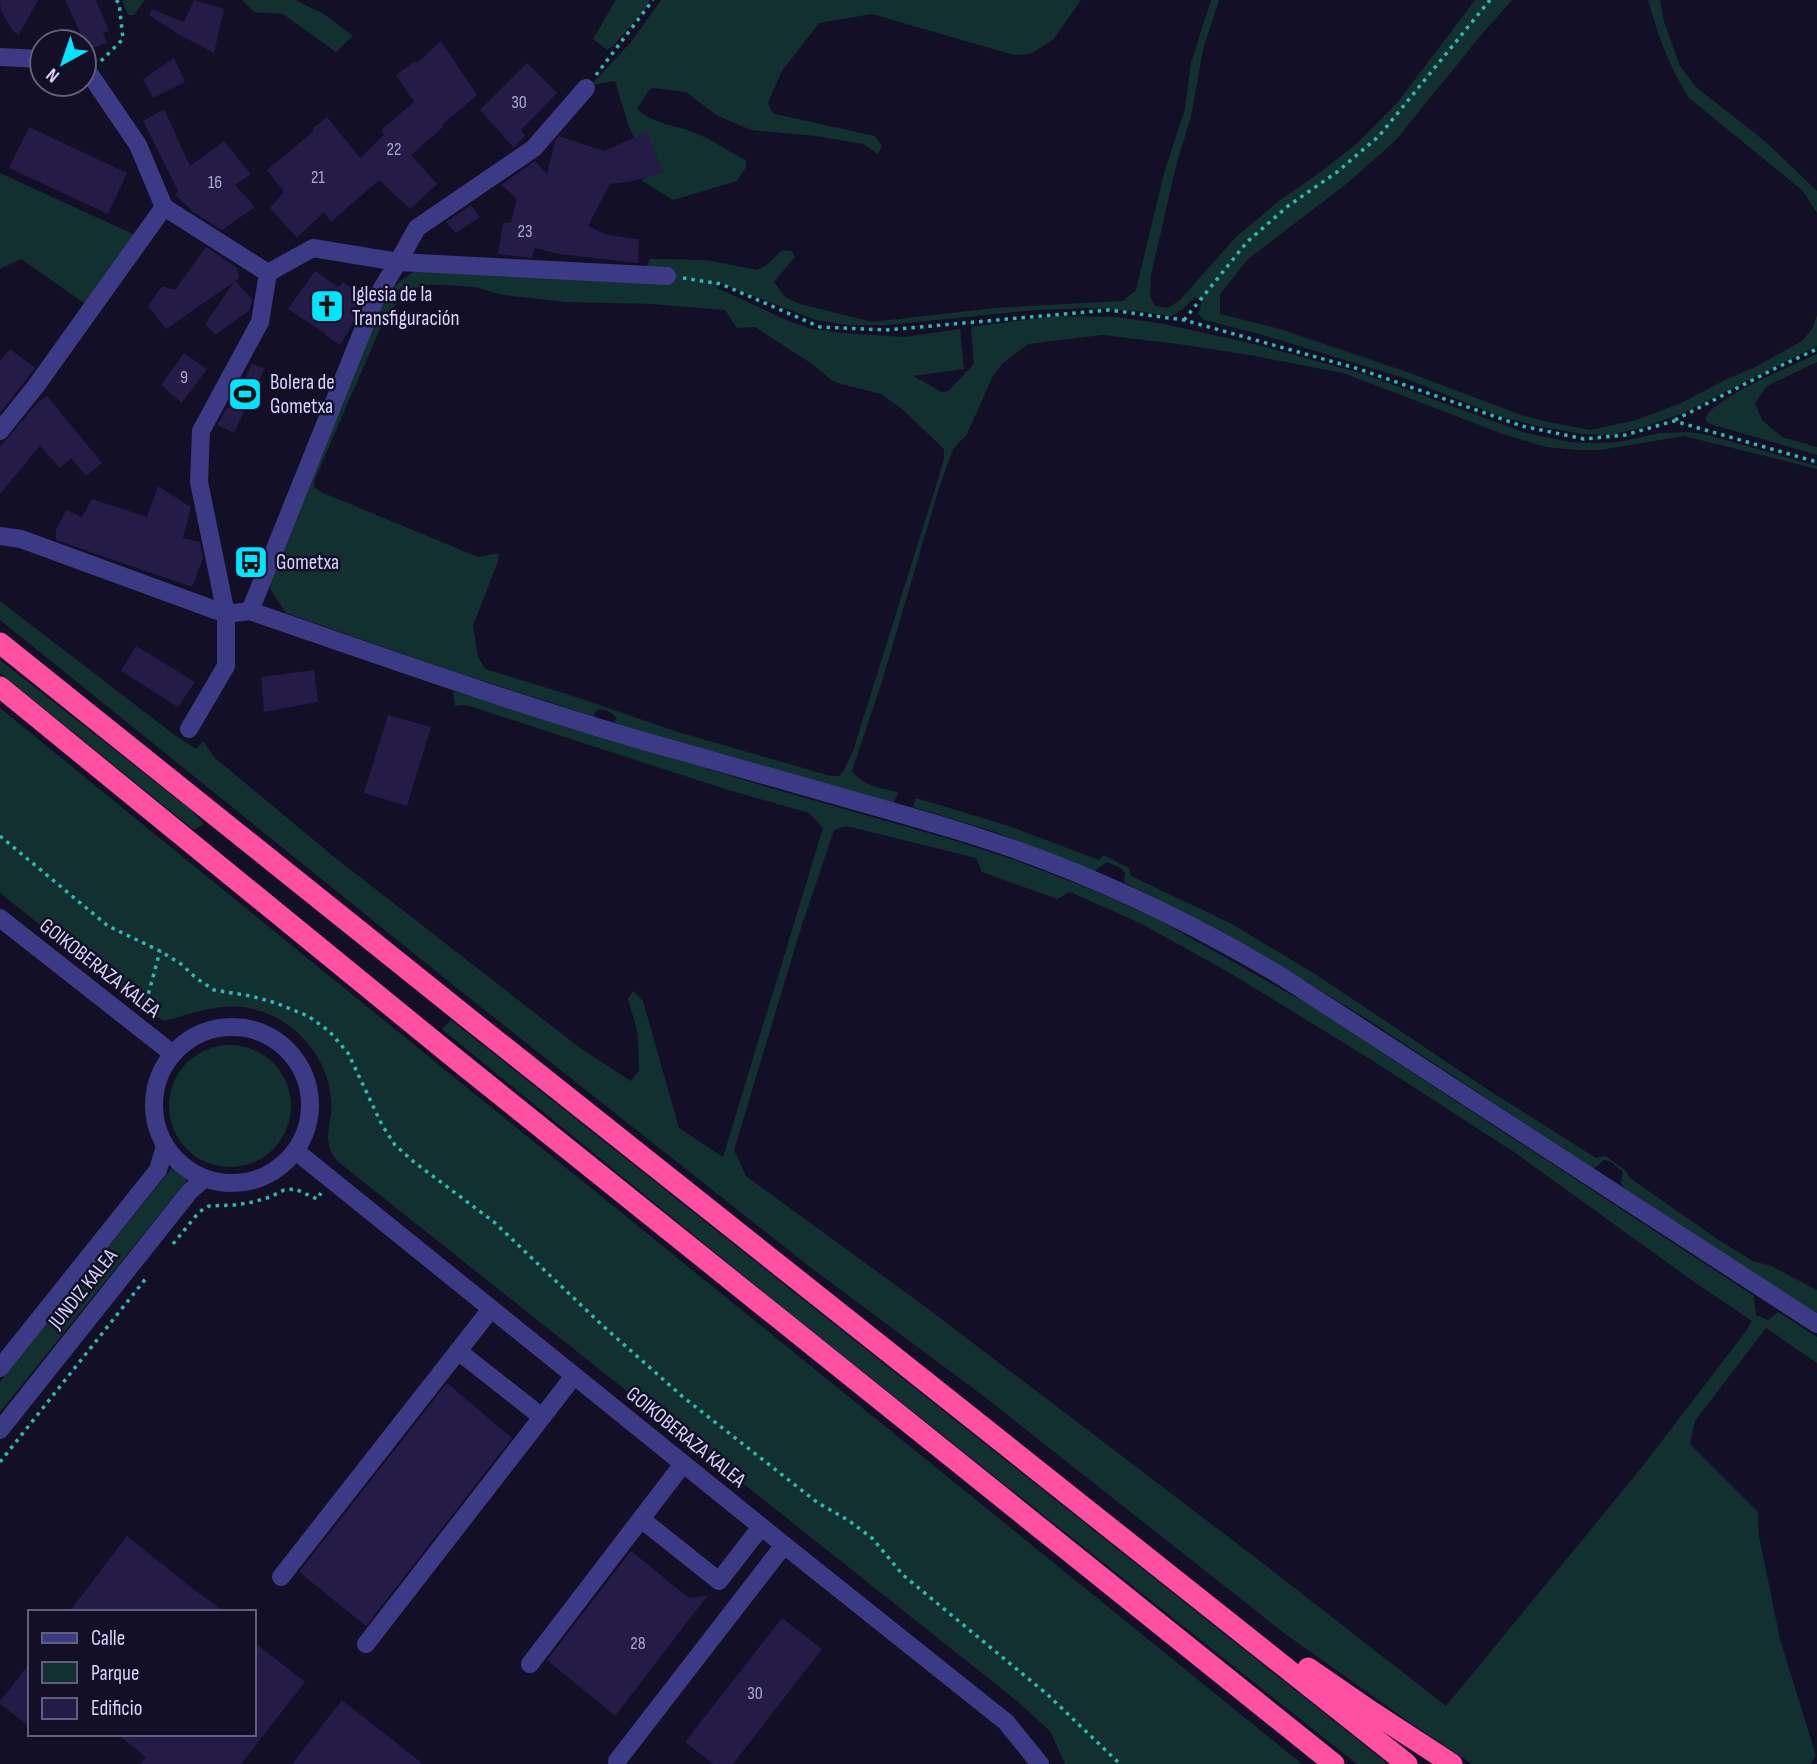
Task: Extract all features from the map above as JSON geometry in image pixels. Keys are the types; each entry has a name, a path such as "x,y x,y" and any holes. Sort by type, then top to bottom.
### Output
{"highway":[{"path":"0,643 1407,1764"},
{"path":"0,687 457,1060 1334,1764"},
{"path":"1129,1544 1366,1709 1452,1764"}],"street":[{"path":"0,57 28,58"},
{"path":"98,88 138,145 164,208 268,274"},
{"path":"250,611 375,300 416,228 534,148 586,88"},
{"path":"0,431 36,386 164,208"},
{"path":"268,274 313,248 398,262 667,276"},
{"path":"189,729 226,666 226,614 199,482 201,431 260,322 268,274"},
{"path":"0,536 21,539 226,614 250,611 453,681 632,738 986,840 1116,889 1209,935 1281,976 1817,1324"},
{"name":"GOIKOBERAZA KALEA","path":"0,918 173,1054"},
{"path":"245,1027 270,1036 291,1053 305,1075 311,1101 308,1128 297,1152 278,1170 255,1181 229,1184 204,1179 182,1166 165,1146 156,1124 154,1099 160,1075 173,1054 193,1037 218,1028 245,1027"},
{"name":"JUNDIZ KALEA","path":"0,1368 158,1170 165,1146"},
{"name":"GOIKOBERAZA KALEA","path":"297,1152 1006,1722 1040,1764"},
{"name":"JUNDIZ KALEA","path":"0,1430 190,1191 204,1179"},
{"path":"281,1577 491,1309"},
{"path":"458,1351 542,1417"},
{"path":"366,1644 574,1376"},
{"path":"530,1664 683,1464"},
{"path":"640,1519 719,1581 761,1527"},
{"path":"617,1761 784,1545"}],"path":[{"path":"98,62 123,39 119,3 116,0"},
{"path":"586,88 653,0"},
{"path":"1184,320 1247,242 1288,206 1337,172 1379,136 1490,0"},
{"path":"667,276 721,284 820,327 886,330 1109,310 1184,320 1359,369 1522,426 1584,439 1625,435 1674,421 1817,349"},
{"path":"1674,421 1817,462"},
{"path":"0,836 108,926 160,951 214,990 276,1003 308,1017 329,1031 348,1053 382,1125 395,1145 494,1222 603,1326 683,1397 818,1503 872,1538 903,1575 1048,1695 1120,1764"},
{"path":"139,1028 160,951"},
{"path":"172,1245 199,1212 209,1206 253,1202 284,1190 295,1189 317,1199 321,1193"},
{"path":"0,1462 146,1278"}],"green space":[{"path":"122,0 145,0 134,15 128,15"},
{"path":"242,0 295,0 324,14 353,36 336,52 283,14 254,12"},
{"path":"616,0 650,0 646,8 607,50 593,39"},
{"path":"661,0 1081,0 1053,40 1030,54 1014,55 872,14 819,23 782,71 768,102 771,111 875,136 882,146 878,154 863,144 816,136 751,130 716,115 686,92 653,88 637,109 644,115 694,132 746,160 746,167 737,181 673,200 641,180 652,175 629,127 615,81 591,85 631,42"},
{"path":"1211,0 1219,0 1203,50 1191,117 1177,162 1151,275 1150,296 1155,306 1168,308 1180,300 1236,237 1280,200 1356,144 1398,102 1475,0 1512,0 1395,141 1345,185 1248,259 1220,294 1220,314 1280,329 1410,373 1521,415 1590,430 1636,420 1679,404 1755,367 1802,341 1812,329 1817,315 1817,346 1681,414 1610,435 1582,434 1499,416 1404,378 1204,320 1198,314 1202,302 1195,297 1171,316 1086,308 1036,310 887,325 847,325 816,320 720,283 717,288 812,329 904,337 960,329 964,369 913,376 942,392 948,391 974,364 971,327 1055,316 1118,317 1164,324 1258,345 1364,374 1526,433 1570,442 1596,443 1619,442 1659,433 1689,432 1817,466 1817,469 1684,436 1600,450 1546,447 1503,434 1343,373 1186,345 1102,335 1028,344 1002,364 993,376 967,434 953,449 852,771 867,783 899,793 893,803 615,723 616,717 605,710 597,710 593,716 455,672 286,613 270,589 273,564 387,295 413,272 418,270 640,281 650,259 707,260 757,270 767,265 782,250 792,251 795,257 774,282 785,297 800,304 872,322 995,308 1123,301 1136,290 1164,173 1185,109 1191,63","holes":["422,286 475,287 503,295 566,302 652,304 725,310 737,328 755,327 812,364 834,382 881,394 902,409 944,449 944,459 935,489 853,751 839,776 831,776 678,732 485,669 478,657 473,626 499,553 478,557 314,487 315,479 380,329 396,304 406,294"]},
{"path":"1648,0 1660,0 1664,22 1680,66 1697,88 1766,142 1817,191 1817,213 1803,191 1689,98 1665,50"},
{"path":"0,173 135,235 87,305 21,259 0,269"},
{"path":"1817,354 1817,362 1767,386 1755,403 1762,420 1782,437 1817,447 1817,455 1717,426 1705,419 1711,411 1737,392"},
{"path":"0,601 172,733 196,749 203,741 214,757 333,856 580,1048 631,1081 639,1071 638,1034 628,999 633,991 643,1001 679,1128 723,1157 823,828 809,813 725,789 466,705 455,706 453,691 1015,860 1157,919 1306,1003 1754,1296 1756,1315 1768,1320 1778,1312 1817,1337 1817,1363 1766,1328 1695,1421 1690,1444 1758,1512 1759,1536 1780,1639 1816,1756 1810,1764 1472,1764 1284,1633 986,1398 810,1267 458,989 0,620","holes":["846,826 976,858 982,872 1057,899 1070,892 1142,924 1230,973 1514,1152 1752,1321 1642,1467 1446,1706 927,1308 746,1176 734,1150 801,928 834,830"]},
{"path":"0,660 191,810 204,824 194,830 0,673"},
{"path":"0,708 1302,1764 1065,1764 1050,1731 1017,1701 337,1161 328,1137 331,1099 327,1080 320,1061 295,1031 262,1011 243,1007 216,1008 164,1021 0,893"},
{"path":"916,798 1006,825 1099,860 1104,855 1129,868 1131,876 1230,923 1315,974 1596,1158 1606,1156 1626,1171 1630,1178 1720,1241 1753,1261 1771,1266 1817,1290 1817,1314 1627,1190 1621,1184 1623,1172 1611,1162 1604,1160 1595,1168 1591,1167 1370,1021 1273,961 1125,883 1125,873 1121,868 1107,862 1095,871 992,831 913,807"},
{"path":"451,1020 1388,1764 1357,1764 1290,1711 789,1313 442,1029"},
{"path":"230,1045 253,1049 273,1063 287,1083 291,1106 287,1129 273,1149 253,1163 230,1167 207,1163 187,1149 173,1129 169,1106 173,1083 187,1063 207,1049"},
{"path":"172,1168 187,1180 0,1412 0,1382"}],"building":[{"path":"0,0 38,0 18,36 1,11"},
{"path":"65,0 96,0 109,31 103,33 107,43 98,46 98,28 78,28"},
{"path":"194,0 224,9 214,53 149,15 152,9 184,22"},
{"path":"441,41 477,95 411,155 437,184 410,209 379,180 331,222 324,212 297,238 270,208 284,192 267,170 327,117 360,158 384,135 381,130 414,102 396,75 415,61 417,63"},
{"path":"174,58 185,82 153,98 143,79"},
{"path":"527,63 557,93 521,130 525,136 514,148 480,110"},
{"path":"164,109 190,166 224,141 251,174 235,185 255,207 222,230 193,212 175,195 178,191 143,121"},
{"path":"29,127 127,173 108,214 9,168"},
{"path":"647,132 663,172 634,181 610,184 588,226 608,235 639,239 638,263 559,254 535,248 532,258 498,254 503,223 511,222 517,199 501,185 535,161 547,174 555,141 559,136 604,151"},
{"path":"471,205 480,217 456,233 446,222"},
{"path":"206,247 237,268 239,278 235,281 252,299 250,310 215,335 205,324 234,282 166,329 148,306 162,286 175,290"},
{"name":"Iglesia de la Transfiguración","path":"315,271 338,287 343,282 364,297 340,345 288,309"},
{"path":"10,349 35,368 0,413 0,361"},
{"path":"184,353 207,369 182,403 161,385"},
{"name":"Bolera de Gometxa","path":"252,364 265,368 234,433 217,425 227,408 230,408"},
{"path":"47,396 102,463 86,476 71,458 60,468 40,446 0,494 0,447 39,401"},
{"path":"158,486 191,507 183,538 200,542 203,558 192,587 56,540 56,530 66,510 82,517 92,499 147,517"},
{"path":"136,646 195,682 178,707 121,671"},
{"path":"314,670 318,702 264,712 261,677"},
{"path":"388,715 431,727 407,806 364,793"},
{"path":"447,1383 512,1438 366,1626 299,1572"},
{"path":"127,1536 222,1610 71,1610"},
{"path":"631,1551 689,1598 708,1595 615,1716 547,1660"},
{"path":"782,1618 822,1649 733,1764 713,1764 685,1742"},
{"path":"256,1644 305,1682 241,1764 140,1764 146,1757 120,1736 256,1736"},
{"path":"28,1666 28,1725 0,1704"},
{"path":"342,1700 423,1764 292,1764"}],"place":[{"name":"Iglesia de la Transfiguración","path":"327,306"},
{"name":"Bolera de Gometxa","path":"245,394"},
{"name":"Gometxa","path":"251,562"}]}
